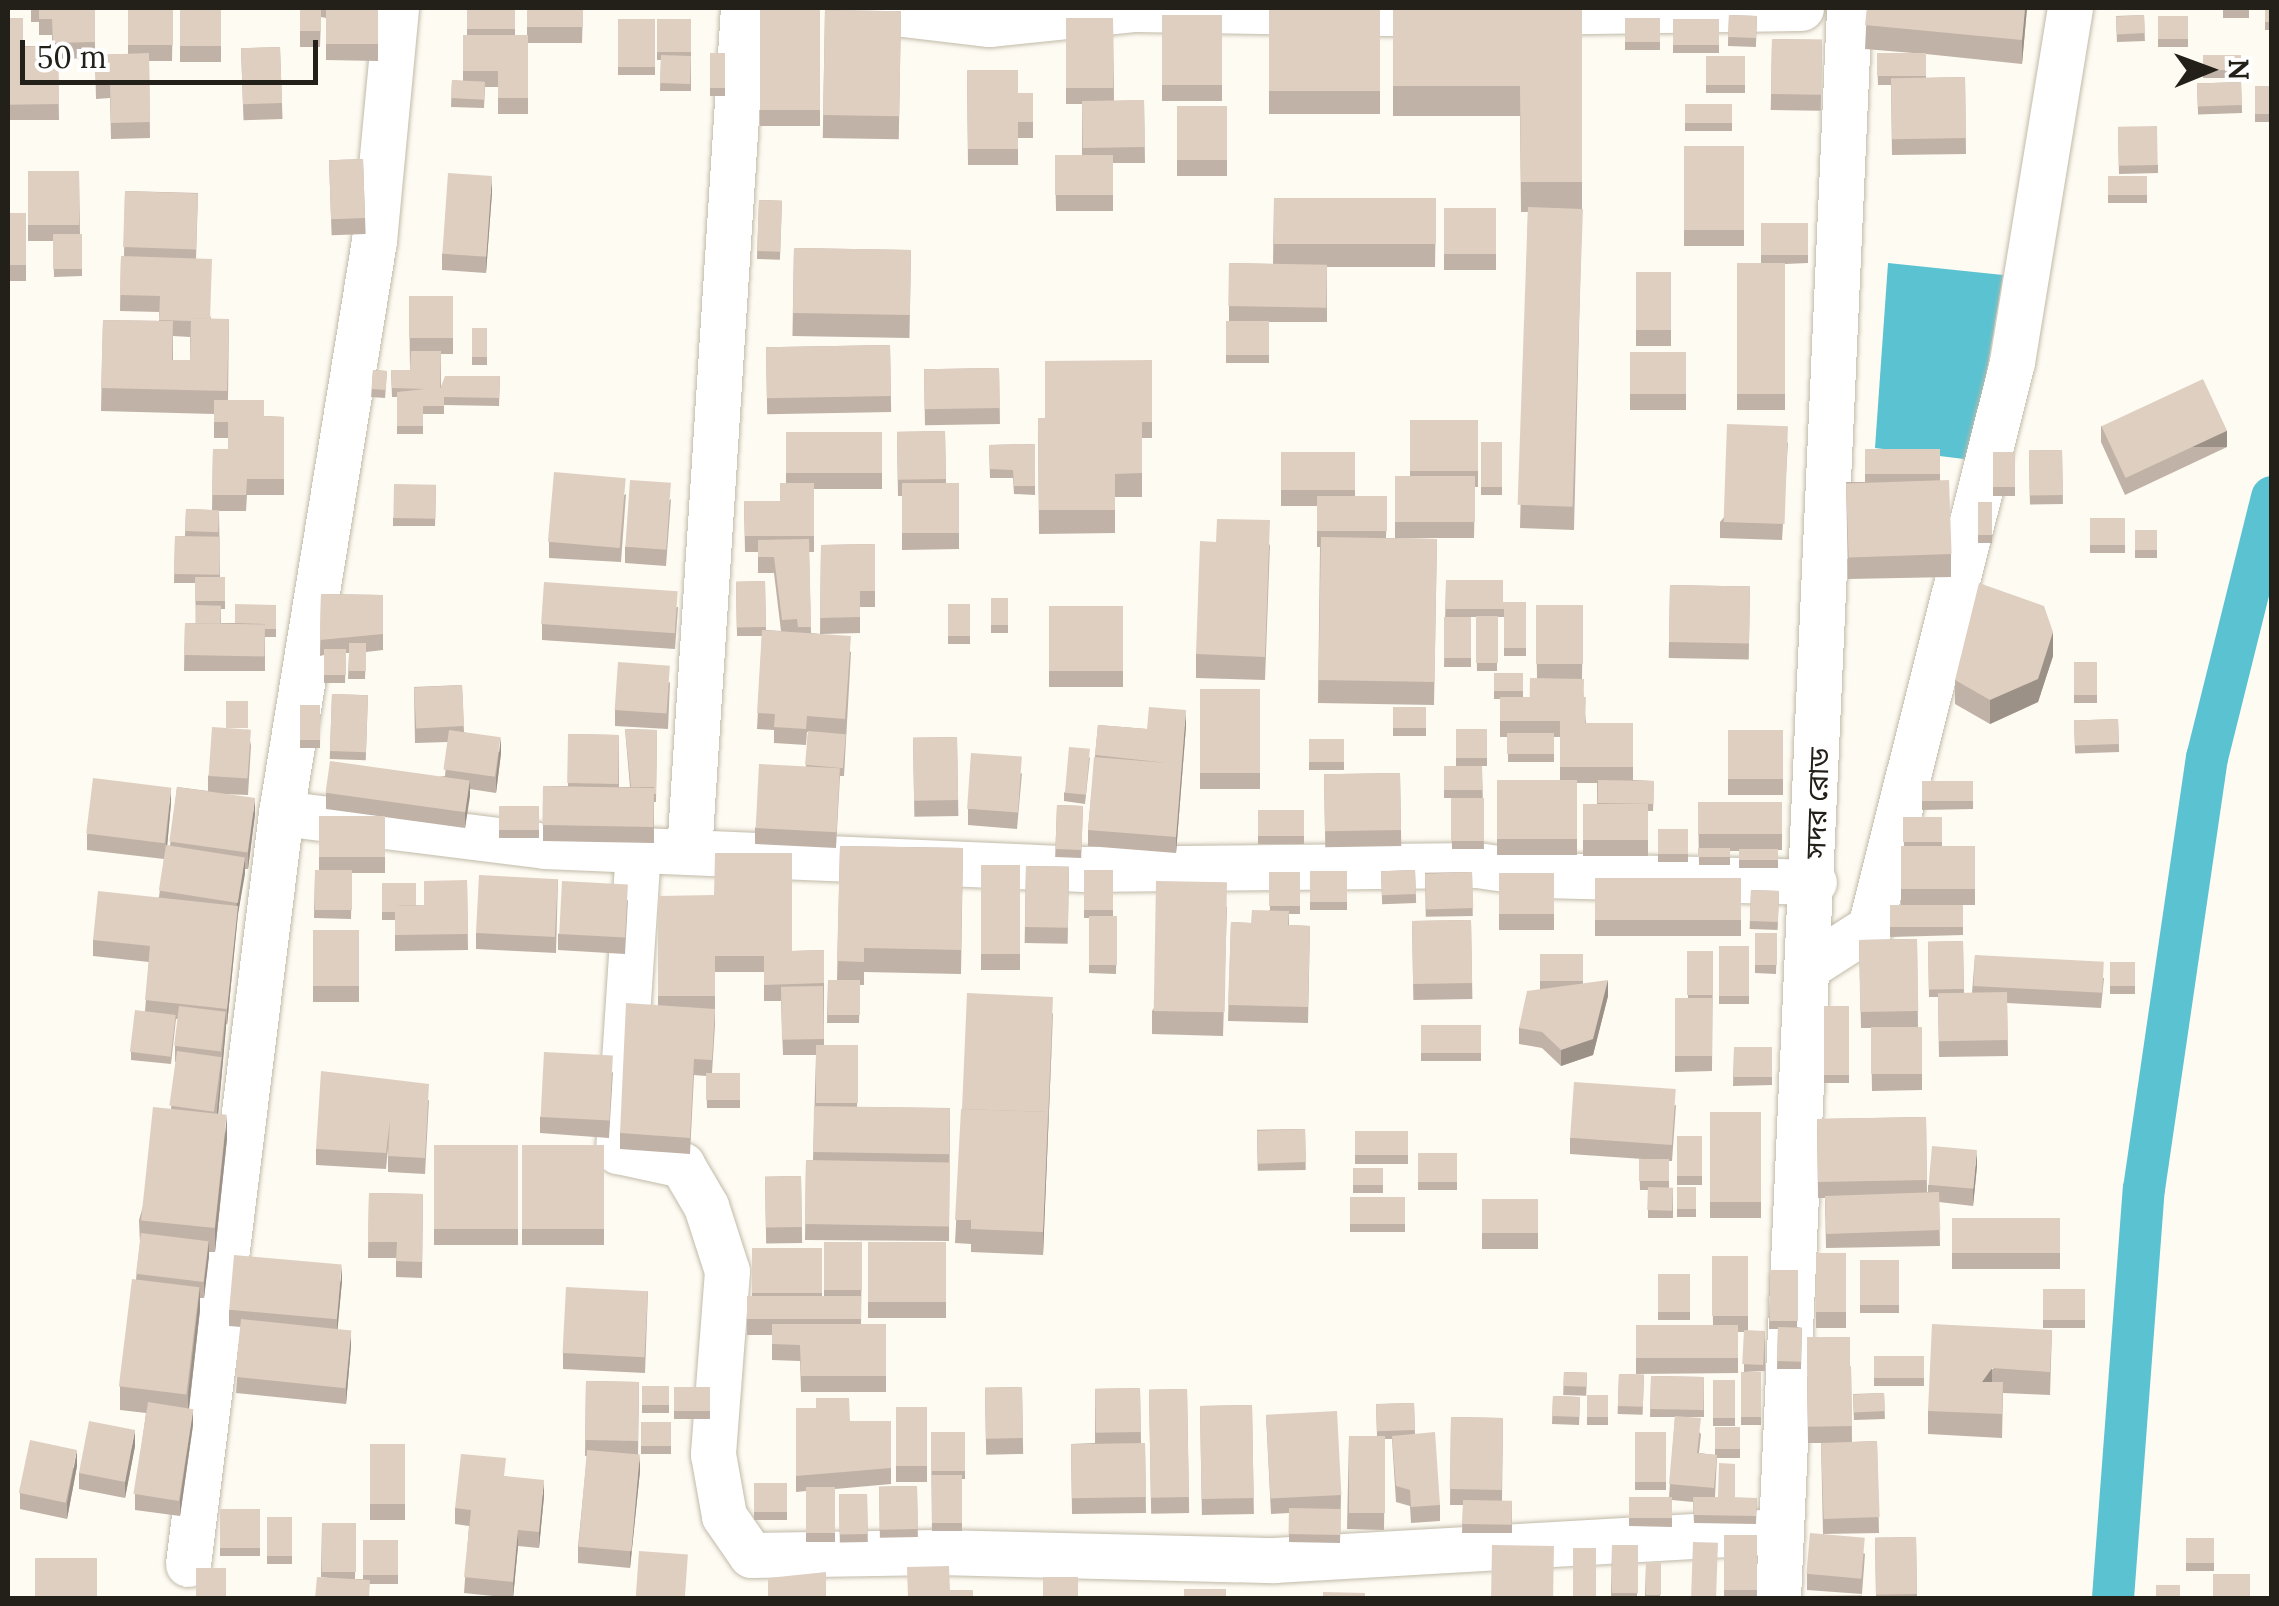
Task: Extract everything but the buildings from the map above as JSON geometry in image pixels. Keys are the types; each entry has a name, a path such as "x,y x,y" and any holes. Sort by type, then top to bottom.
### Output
{"street":[{"path":"188,1564 280,812 374,241 396,8"},
{"path":"689,852 743,8"},
{"path":"852,8 989,24 1135,9 1298,16 1801,8"},
{"name":"সদর রোড","path":"1778,1598 1814,882 1849,8"},
{"path":"1809,966 1870,926 2012,362 2070,8"},
{"path":"280,812 545,846 1084,868 1476,865 1546,875 1814,882"},
{"path":"638,850 618,1151 682,1165 706,1206 726,1271 713,1454 724,1516 751,1555 938,1552 1274,1560 1780,1531"}],"water":[{"path":"1888,263 2003,275 1972,460 1875,448"}],"waterway":[{"path":"2113,1598 2144,1189 2207,758 2272,497"}]}
